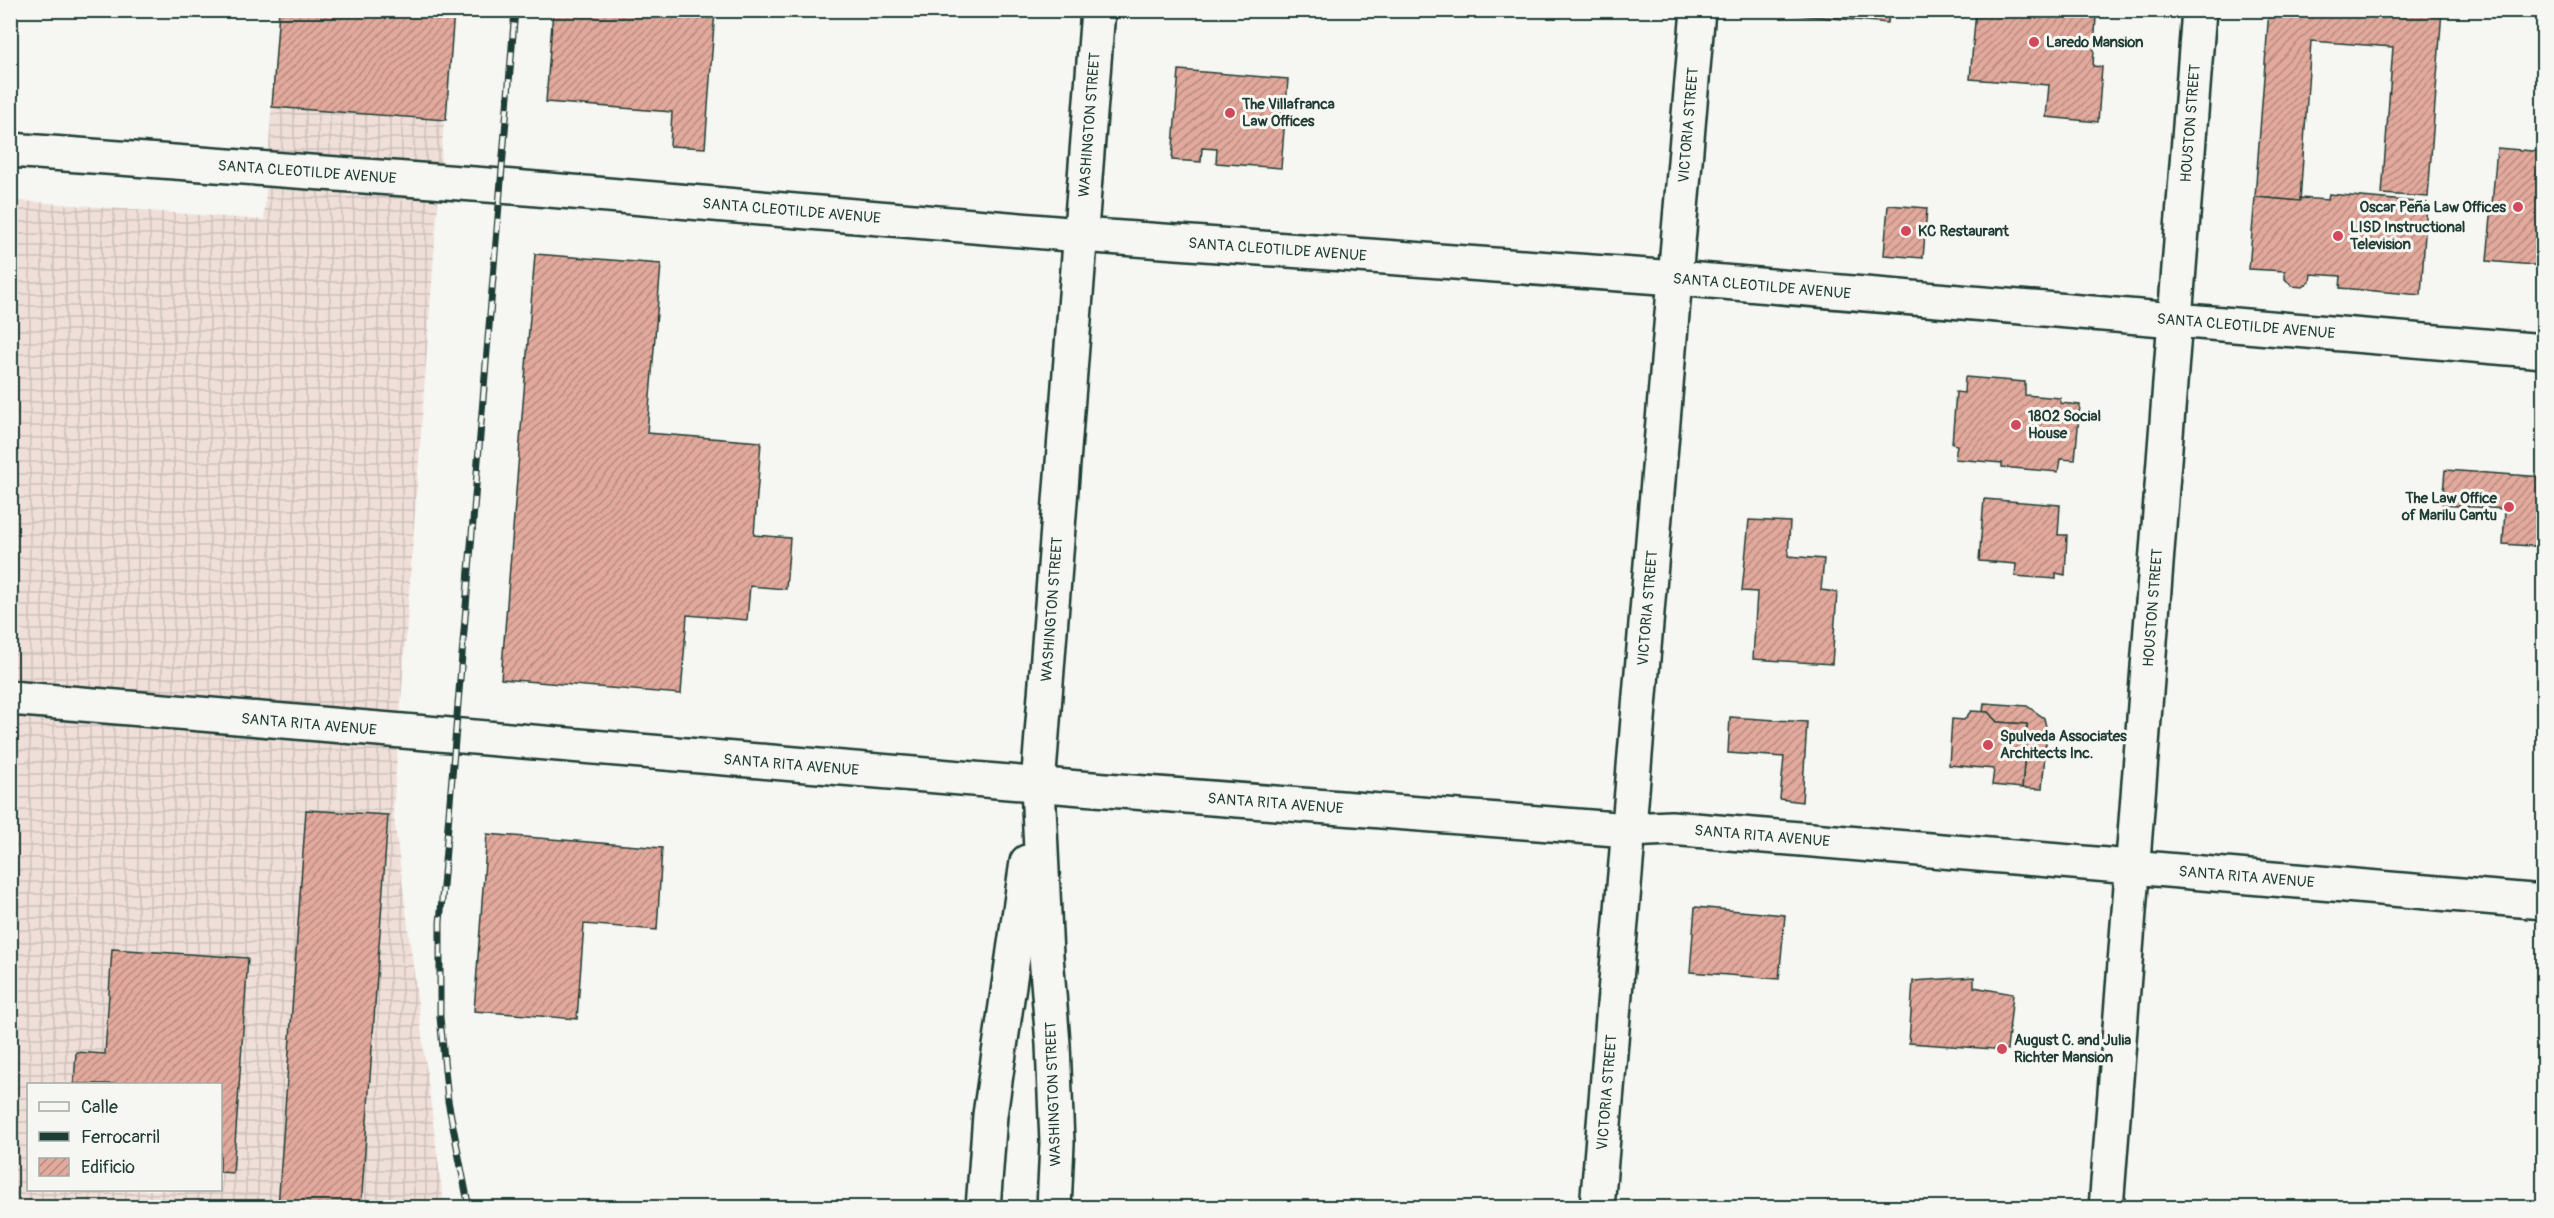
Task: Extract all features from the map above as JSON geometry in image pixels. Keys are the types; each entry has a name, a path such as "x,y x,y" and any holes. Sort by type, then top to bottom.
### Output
{"street":[{"name":"WASHINGTON STREET","path":"1054,1208 1057,1143 1038,786 1098,10"},
{"name":"VICTORIA STREET","path":"1597,1208 1698,10"},
{"name":"HOUSTON STREET","path":"2106,1208 2199,10"},
{"name":"SANTA CLEOTILDE AVENUE","path":"10,150 501,186 1080,235 1675,278 2544,351"},
{"name":"SANTA RITA AVENUE","path":"10,698 1038,786 1629,830 1671,828 2544,902"},
{"path":"983,1208 990,1115 1038,786"}],"shaded area":[{"path":"278,11 452,11 393,810 444,1207 11,1207 10,200 264,220"}],"building":[{"path":"279,10 454,10 446,120 272,107"},
{"path":"553,10 715,10 705,148 670,146 672,112 546,102"},
{"path":"1787,10 1889,10 1888,23 1787,14"},
{"name":"Laredo Mansion","path":"1976,10 2033,14 2033,10 2093,10 2096,17 2093,66 2102,67 2098,122 2046,117 2049,85 1970,79"},
{"path":"2269,10 2442,10 2428,197 2382,194 2393,47 2311,41 2300,201 2255,197"},
{"name":"The Villafranca Law Offices","path":"1179,70 1288,79 1281,168 1216,163 1217,149 1202,148 1201,162 1172,160"},
{"name":"Oscar Peña Law Offices","path":"2497,148 2544,152 2544,266 2487,261"},
{"name":"LISD Instructional Television","path":"2329,194 2427,203 2421,295 2340,288 2341,276 2311,274 2310,281 2303,287 2292,286 2285,279 2285,271 2249,269 2255,197 2300,201 2300,198 2328,200"},
{"name":"KC Restaurant","path":"1888,205 1927,208 1923,258 1884,255"},
{"path":"535,254 661,264 647,433 761,442 754,535 790,538 786,589 750,586 747,620 687,615 681,694 501,679"},
{"name":"1802 Social House","path":"1965,377 2025,382 2025,395 2060,398 2060,403 2080,405 2075,460 2060,459 2058,472 2002,467 2002,463 1955,459 1957,445 1952,444 1956,392 1964,393"},
{"name":"The Law Office of Marilu Cantu","path":"2445,470 2544,477 2544,547 2503,544 2505,509 2442,505"},
{"path":"1984,499 2060,505 2058,535 2067,535 2065,575 2056,573 2056,579 2015,576 2016,564 1979,561"},
{"path":"1749,520 1790,522 1788,556 1824,559 1821,590 1837,592 1832,664 1753,659 1757,592 1742,591"},
{"path":"1984,703 2027,706 2044,718 2047,731 2042,789 2022,788 2027,724 1997,722 1988,712 1983,712"},
{"name":"Spulveda Associates Architects Inc.","path":"1971,711 1988,712 1997,722 2027,724 2022,788 1992,785 1994,769 1949,765 1952,719 1964,720"},
{"path":"1730,717 1807,722 1802,802 1780,799 1784,757 1728,753"},
{"path":"306,810 388,815 361,1208 278,1208"},
{"path":"487,834 662,848 657,930 584,924 577,1019 474,1011"},
{"path":"1695,907 1785,915 1779,979 1690,972"},
{"path":"112,949 248,958 233,1173 222,1172 222,1083 74,1083 76,1052 105,1054"},
{"path":"1974,977 1974,987 2013,994 2007,1050 1909,1043 1913,981"}],"railway":[{"path":"469,1208 448,1101 440,1017 440,923 515,10"}],"place":[{"name":"Laredo Mansion","path":"2034,42"},
{"name":"The Villafranca Law Offices","path":"1230,113"},
{"name":"Oscar Peña Law Offices","path":"2518,207"},
{"name":"KC Restaurant","path":"1906,231"},
{"name":"LISD Instructional Television","path":"2338,236"},
{"name":"1802 Social House","path":"2016,425"},
{"name":"The Law Office of Marilu Cantu","path":"2509,507"},
{"name":"Spulveda Associates Architects Inc.","path":"1988,745"},
{"name":"August C. and Julia Richter Mansion","path":"2002,1049"}]}
